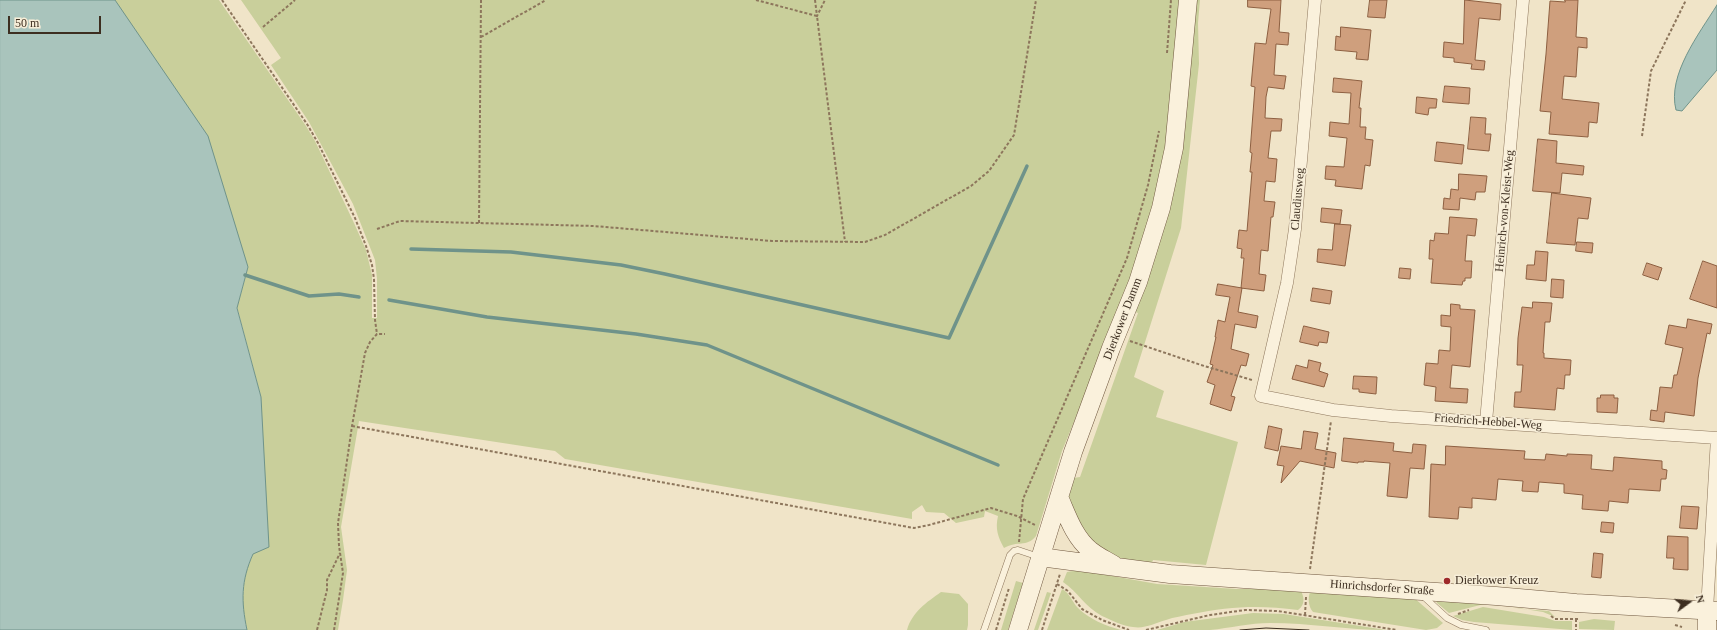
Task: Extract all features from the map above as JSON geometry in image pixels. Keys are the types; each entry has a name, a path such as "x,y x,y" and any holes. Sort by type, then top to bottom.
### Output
{"street":[{"name":"Dierkower Damm","path":"1018,630 1073,452 1111,348 1138,282 1161,208 1174,148 1188,0"},
{"name":"Claudiusweg","path":"1261,396 1287,283 1295,229 1315,0"},
{"name":"Heinrich-von-Kleist-Weg","path":"1486,422 1523,0"},
{"name":"Friedrich-Hebbel-Weg","path":"1261,396 1333,410 1391,416 1717,438"},
{"path":"1707,630 1712,610 1717,438"},
{"name":"Hinrichsdorfer Straße","path":"1059,497 1072,528 1090,550 1120,568"},
{"name":"Hinrichsdorfer Straße","path":"1040,557 1170,574 1418,590 1576,603 1712,610"}],"lane":[{"path":"984,630 1010,556 1014,551 1018,550 1040,557"},
{"path":"1418,590 1446,618 1461,625 1486,630"}],"path":[{"path":"222,0 307,124 318,143 355,218 372,265 377,334 370,342 365,353 352,426 338,523 343,573 334,630"},
{"path":"262,27 295,0"},
{"path":"479,223 481,0"},
{"path":"481,37 546,0"},
{"path":"756,0 817,16"},
{"path":"815,0 845,242"},
{"path":"817,16 825,0"},
{"path":"377,229 400,221 594,226 772,241 865,242 885,235 955,197 989,171 1014,135 1036,0"},
{"path":"1166,54 1171,0"},
{"path":"1642,136 1651,71 1686,0"},
{"path":"352,426 914,528 991,508 998,509 1022,519 1023,499 1127,258 1148,185 1160,129"},
{"path":"377,334 385,334"},
{"path":"1126,340 1200,365 1264,383"},
{"path":"1309,573 1333,410"},
{"path":"317,630 327,590 327,580 340,552"},
{"path":"1042,630 1057,584 1068,591 1082,608 1102,620 1129,630"},
{"path":"996,630 1010,585"},
{"path":"1305,615 1307,590"},
{"path":"1146,630 1210,615 1245,610 1278,611 1396,630"}],"green space":[{"path":"115,0 219,0 315,141 366,250 372,275 372,318 377,318 377,279 375,260 353,204 309,122 271,65 281,58 241,0 1200,0 1198,23 1199,64 1181,228 1134,377 1164,391 1156,417 1238,442 1206,565 1153,560 1151,566 1134,564 1096,551 1070,511 1069,496 1073,478 1080,477 1138,313 1121,307 1062,451 1036,536 1029,542 1014,544 1004,548 998,533 998,516 985,511 984,517 956,523 944,513 926,512 922,505 912,512 912,519 565,459 555,451 359,421 341,527 347,570 338,630 247,630 242,608 245,572 253,554 261,397 237,307 248,267"},
{"path":"1079,570 1157,584 1237,589 1300,589 1303,597 1303,603 1301,608 1298,610 1271,607 1232,608 1206,611 1175,617 1146,626 1133,627 1117,623 1102,616 1086,604 1063,582 1067,572"},
{"path":"1016,581 1023,583 1008,630 1001,630"},
{"path":"1062,589 1087,616 1121,630 1047,630"},
{"path":"941,592 959,594 968,604 967,630 907,630 916,613"},
{"path":"1047,592 1051,593 1038,630 1034,630"},
{"path":"1310,592 1413,597 1443,623 1437,628 1426,630 1313,612 1309,602"},
{"path":"1436,599 1487,602 1510,607 1488,603 1449,613 1437,603"},
{"path":"1483,607 1544,617 1555,621 1572,621 1572,630 1474,622 1462,620 1453,616"},
{"path":"1527,609 1549,611 1555,617 1543,612"},
{"path":"1253,613 1284,614 1386,630 1262,623 1210,630 1157,630 1184,622"},
{"path":"1594,619 1615,621 1614,630 1579,629 1579,622"}],"water":[{"path":"0,0 115,0 208,136 248,267 237,308 261,397 269,547 253,554 246,573 243,600 247,630 0,630"},
{"path":"1717,5 1717,70 1682,111 1676,110 1674,97 1680,69 1686,55"}],"building":[{"path":"1248,0 1281,0 1279,32 1289,33 1288,45 1276,44 1274,75 1286,76 1284,89 1268,87 1266,97 1265,118 1282,119 1281,131 1271,131 1268,158 1277,159 1275,182 1266,181 1264,201 1275,202 1273,217 1271,217 1268,251 1261,250 1259,274 1266,275 1264,291 1241,288 1244,258 1241,258 1242,249 1237,248 1239,230 1247,231 1252,172 1250,172 1252,153 1250,152 1255,87 1251,86 1255,43 1266,44 1271,9 1248,7"},
{"path":"1370,0 1387,0 1385,18 1368,17"},
{"path":"1465,0 1501,4 1500,20 1479,18 1475,60 1485,61 1484,70 1471,69 1472,64 1454,62 1454,58 1443,57 1444,42 1463,44"},
{"path":"1565,0 1578,0 1576,37 1587,38 1587,48 1578,47 1576,77 1564,76 1562,99 1599,103 1597,123 1589,122 1588,137 1549,134 1551,112 1540,111 1550,1 1565,2"},
{"path":"1341,27 1371,30 1368,60 1356,59 1357,52 1335,50 1336,36 1340,37"},
{"path":"1334,78 1362,81 1359,108 1361,108 1360,127 1366,127 1365,139 1373,140 1370,166 1365,165 1362,189 1335,186 1336,180 1325,179 1326,166 1344,167 1347,138 1329,136 1330,122 1349,124 1351,93 1333,92"},
{"path":"1445,86 1470,88 1469,104 1443,102"},
{"path":"1417,97 1437,99 1436,108 1429,108 1428,115 1416,113"},
{"path":"1471,117 1486,118 1485,134 1491,134 1489,151 1468,149"},
{"path":"1538,139 1557,141 1556,163 1584,166 1583,175 1562,173 1560,193 1533,191"},
{"path":"1437,142 1464,145 1462,164 1435,161"},
{"path":"1459,174 1487,176 1485,192 1476,192 1475,200 1460,198 1459,210 1443,209 1444,198 1450,199 1451,189 1458,190"},
{"path":"1552,193 1591,198 1588,219 1578,218 1575,245 1547,243"},
{"path":"1322,208 1342,210 1340,224 1321,222"},
{"path":"1450,217 1477,219 1475,236 1467,235 1465,261 1472,261 1471,278 1465,278 1462,285 1431,283 1433,259 1429,259 1430,240 1434,241 1435,233 1448,234"},
{"path":"1335,224 1351,225 1345,266 1317,262 1318,249 1332,250"},
{"path":"1577,242 1593,243 1592,253 1576,251"},
{"path":"1536,251 1548,252 1546,281 1526,279 1527,265 1534,265"},
{"path":"1703,261 1717,266 1717,308 1690,299"},
{"path":"1647,263 1662,268 1658,280 1643,275"},
{"path":"1400,268 1411,269 1410,279 1399,278"},
{"path":"1552,279 1564,280 1563,298 1551,297"},
{"path":"1218,284 1242,288 1238,312 1258,316 1256,328 1235,324 1231,349 1249,354 1246,366 1241,365 1231,396 1235,397 1231,411 1210,404 1215,385 1207,382 1213,365 1210,364 1218,320 1225,322 1230,297 1216,295"},
{"path":"1313,288 1332,291 1330,304 1311,301"},
{"path":"1533,302 1552,303 1550,322 1545,322 1544,358 1571,360 1570,375 1565,375 1564,389 1557,388 1555,410 1514,407 1515,392 1521,392 1523,365 1517,365 1518,338 1522,307 1532,308"},
{"path":"1451,304 1460,305 1460,309 1475,310 1470,367 1452,365 1450,388 1468,389 1467,403 1435,401 1436,387 1424,385 1426,363 1438,364 1439,350 1450,351 1451,327 1441,326 1441,315 1450,316"},
{"path":"1688,319 1712,324 1710,334 1707,333 1698,378 1694,416 1665,412 1664,422 1650,420 1651,410 1657,411 1660,387 1672,388 1674,375 1677,375 1683,348 1665,344 1669,325 1686,328"},
{"path":"1304,326 1329,332 1327,343 1319,342 1318,346 1300,342"},
{"path":"1309,360 1321,363 1319,371 1328,374 1324,387 1292,379 1296,365 1307,368"},
{"path":"1354,376 1377,377 1376,394 1359,392 1359,389 1353,389"},
{"path":"1601,395 1614,395 1614,398 1618,398 1617,413 1597,412 1597,398 1600,398"},
{"path":"1269,426 1282,429 1278,451 1265,448"},
{"path":"1304,431 1318,433 1315,449 1336,453 1334,468 1300,461 1281,483 1284,466 1277,465 1281,446 1301,449"},
{"path":"1344,438 1394,443 1393,451 1412,453 1413,444 1426,445 1424,469 1410,468 1407,498 1387,496 1390,463 1364,461 1358,463 1342,461"},
{"path":"1446,446 1525,451 1524,459 1545,460 1546,454 1567,456 1567,454 1592,455 1591,469 1613,471 1614,457 1662,461 1662,469 1667,470 1666,479 1661,479 1660,491 1629,489 1628,503 1609,501 1608,511 1582,509 1583,495 1564,493 1564,484 1539,482 1538,492 1522,491 1523,481 1498,479 1496,500 1472,498 1472,508 1459,507 1458,519 1429,517 1431,464 1445,465"},
{"path":"1682,506 1699,507 1697,529 1680,528"},
{"path":"1602,522 1614,523 1613,533 1601,532"},
{"path":"1668,536 1688,537 1688,570 1673,569 1674,558 1667,558"},
{"path":"1594,553 1603,554 1601,578 1592,577"}],"waterway":[{"path":"411,249 511,252 621,265 949,338 1027,166"},
{"path":"245,275 309,296 339,294 359,297"},
{"path":"389,300 487,317 636,334 707,345 998,465"}],"tram line":[{"path":"1240,630 1266,628 1309,630"}],"place":[{"name":"Dierkower Kreuz","path":"1447,581"}]}
